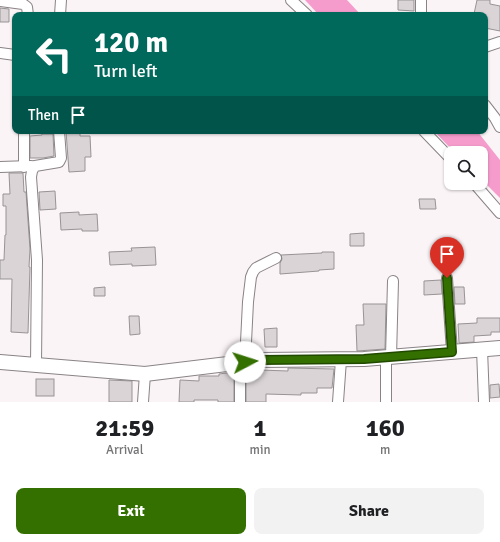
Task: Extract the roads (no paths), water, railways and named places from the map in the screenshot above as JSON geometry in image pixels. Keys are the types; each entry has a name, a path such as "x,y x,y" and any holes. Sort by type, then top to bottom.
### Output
{"street":[{"path":"60,12 61,0"},
{"path":"291,0 304,12"},
{"path":"421,0 421,12"},
{"path":"0,1 23,4 27,7 28,12"},
{"path":"488,46 500,42"},
{"path":"0,53 12,55"},
{"path":"488,109 500,128"},
{"path":"24,134 24,166"},
{"path":"0,167 35,166 59,162 61,158 59,134"},
{"path":"427,134 444,152"},
{"path":"35,166 32,171 31,178 37,260 36,365"},
{"path":"480,190 500,213"},
{"path":"240,402 251,277 256,268 276,258"},
{"path":"447,278 452,352"},
{"path":"386,402 393,281"},
{"path":"0,362 145,374 260,360 341,360 500,348"},
{"path":"482,349 484,402"},
{"path":"338,402 341,360"},
{"path":"143,402 145,374"}]}
